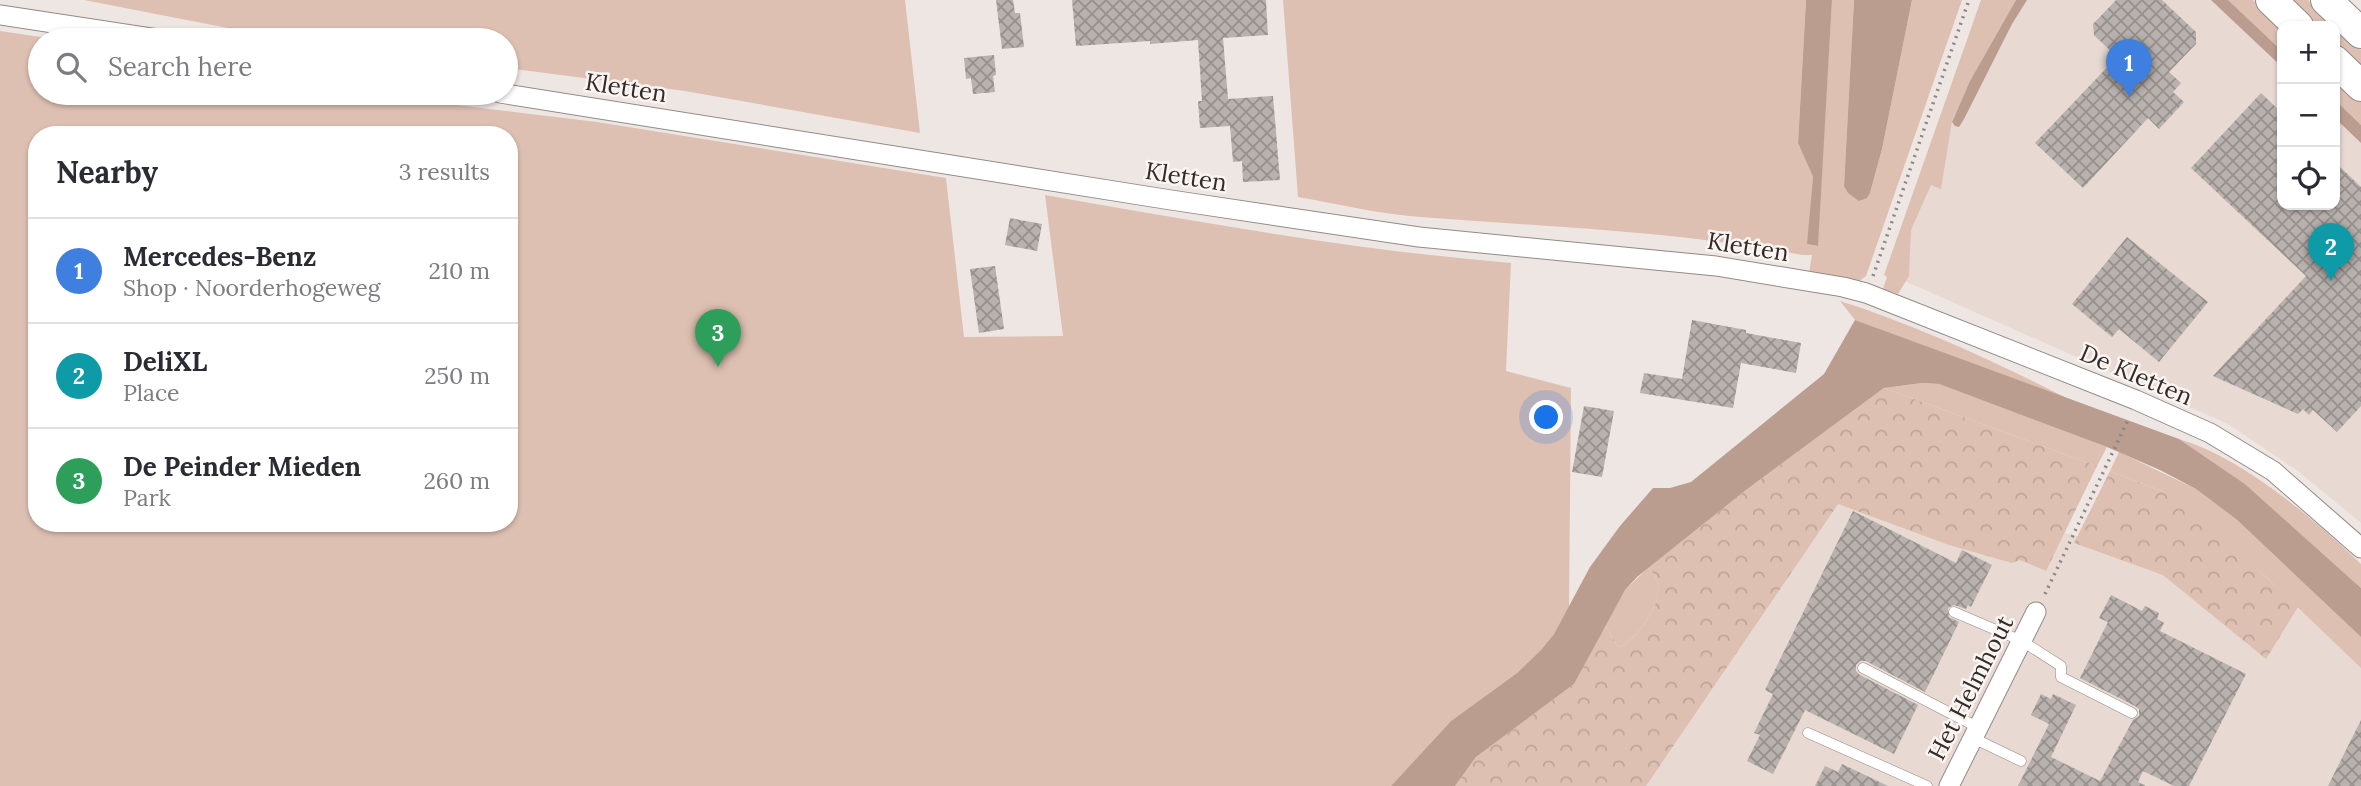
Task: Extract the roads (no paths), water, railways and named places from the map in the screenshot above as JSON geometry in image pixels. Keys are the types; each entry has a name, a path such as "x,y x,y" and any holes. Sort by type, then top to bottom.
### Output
{"main road":[{"path":"2270,0 2293,21"},
{"path":"2326,0 2361,33"},
{"path":"2340,66 2361,86"}],"street":[{"path":"0,15 85,28"},
{"name":"Kletten","path":"518,96 1405,235 1716,265 1866,293"},
{"name":"De Kletten","path":"1866,293 2136,400 2210,433 2273,471 2361,548"},
{"name":"Het Helmhout","path":"1949,786 2036,612"}],"lane":[{"path":"1954,612 2022,642 2061,666 2061,677 2132,713"},
{"path":"1863,668 2021,761"},
{"path":"1808,733 1927,786"}],"place":[{"name":"Mercedes-Benz","path":"2129,97"},
{"name":"DeliXL","path":"2331,281"},
{"name":"De Peinder Mieden","path":"718,367"}]}
